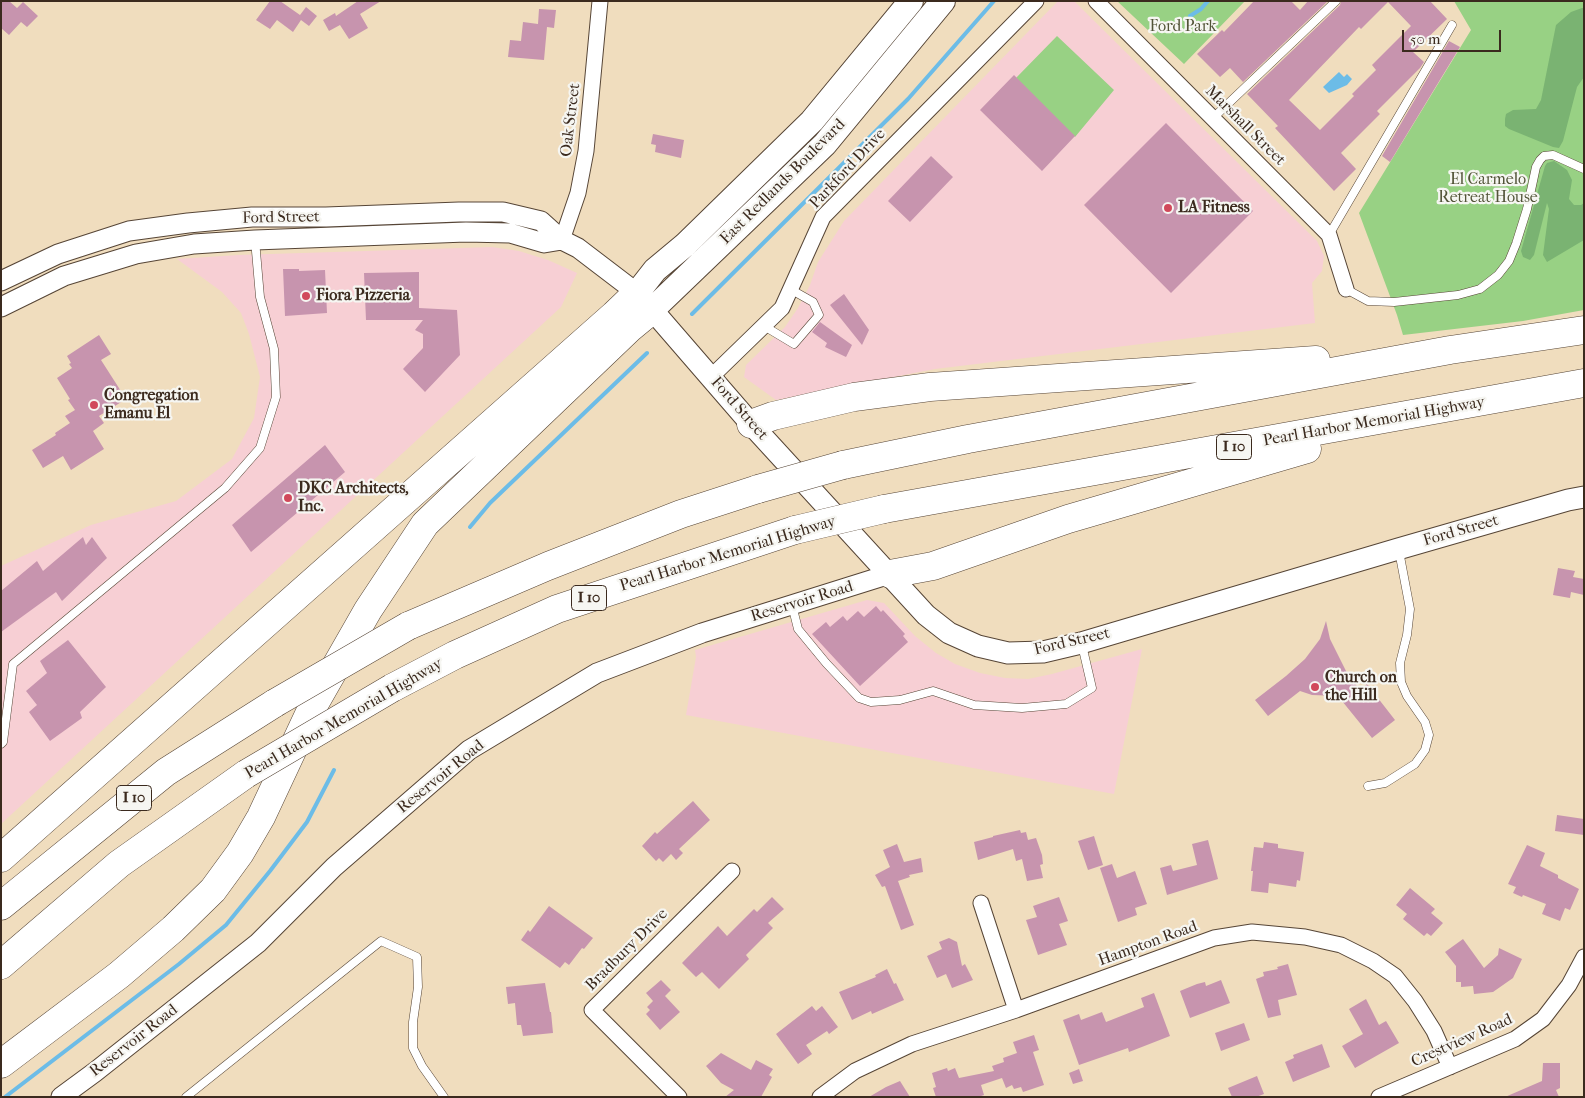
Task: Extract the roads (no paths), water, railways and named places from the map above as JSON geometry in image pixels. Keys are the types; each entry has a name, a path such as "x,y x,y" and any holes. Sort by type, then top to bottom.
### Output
{"highway":[{"path":"1,858 614,315 645,301"},
{"path":"1,1064 119,975 173,929 213,890 240,853 261,817 312,708 368,610 426,524 630,328 645,301"},
{"name":"I 10","path":"1,906 166,772 275,702 408,626 557,562 681,514 758,489 843,466 968,439 1450,350 1584,330"},
{"path":"751,424 773,416 854,397 930,387 1450,350"},
{"name":"Pearl Harbor Memorial Highway","path":"1,965 119,864 246,774 392,688 455,655 557,609 794,530 884,509 1584,384"},
{"path":"890,574 933,566 1068,519 1459,406"}],"main road":[{"name":"East Redlands Boulevard","path":"645,301 655,270 686,245 812,121 911,1"},
{"name":"East Redlands Boulevard","path":"645,301 825,144 943,1"},
{"name":"Ford Street","path":"645,301 751,424 926,615 949,633 978,646 1008,652 1043,652 1081,643 1398,549 1584,497"}],"street":[{"name":"Oak Street","path":"562,240 578,193 586,151 600,1"},
{"name":"Parkford Drive","path":"711,377 782,308 823,217 1036,1"},
{"name":"Marshall Street","path":"1096,1 1329,236 1346,289"},
{"name":"Ford Street","path":"1,281 58,254 129,231 252,217 504,212 541,221 562,240 586,253 645,301"},
{"path":"254,240 264,229 313,228 326,217"},
{"name":"Ford Street","path":"1,307 64,276 136,254 194,244 466,232 510,233 544,243 562,240"},
{"name":"Reservoir Road","path":"61,1097 258,943 334,867 469,750 597,673 702,633 890,574"},
{"name":"Bradbury Drive","path":"679,1097 592,1010 732,871"},
{"path":"981,903 1016,1010"},
{"name":"Hampton Road","path":"820,1097 855,1071 912,1044 1016,1010 1214,938 1252,932 1305,937 1342,945 1373,961 1395,976 1415,1001 1434,1031 1450,1067"},
{"name":"Crestview Road","path":"1379,1097 1515,1038 1544,1019 1569,984 1584,957"}],"lane":[{"path":"1213,118 1336,1"},
{"path":"1329,236 1452,25"},
{"path":"1346,289 1368,301 1394,302 1458,295 1480,289 1498,275 1508,262 1527,209 1536,168 1540,160 1544,156 1553,155 1584,169"},
{"path":"1,744 3,742 13,664 225,488 260,448 276,397 274,350 260,297 254,240"},
{"path":"764,326 794,344 819,315 813,302 790,289"},
{"path":"1368,786 1386,783 1415,764 1425,750 1429,735 1425,722 1407,696 1401,682 1400,663 1407,635 1410,609 1398,549"},
{"path":"792,605 798,629 826,663 860,698 871,702 900,700 933,691 974,705 1022,708 1066,704 1092,688 1081,643"},
{"path":"186,1097 381,941 417,957 418,987 413,1022 413,1048 422,1066 444,1097"}],"water":[{"path":"1339,72 1344,77 1347,74 1352,79 1347,85 1329,93 1323,87"}],"waterway":[{"path":"692,314 908,99 994,1"},
{"path":"1190,16 1201,9 1208,1"},
{"path":"470,527 490,503 647,353"},
{"path":"5,1097 179,964 226,925 307,822 334,770"}],"place":[{"name":"LA Fitness","path":"1168,208"},
{"name":"Fiora Pizzeria","path":"306,296"},
{"name":"Congregation Emanu El","path":"94,405"},
{"name":"DKC Architects, Inc.","path":"288,498"},
{"name":"Church on the Hill","path":"1315,687"}],"park label":[{"name":"Ford Park","path":"1183,27"},
{"name":"El Carmelo Retreat House","path":"1488,189"}]}
